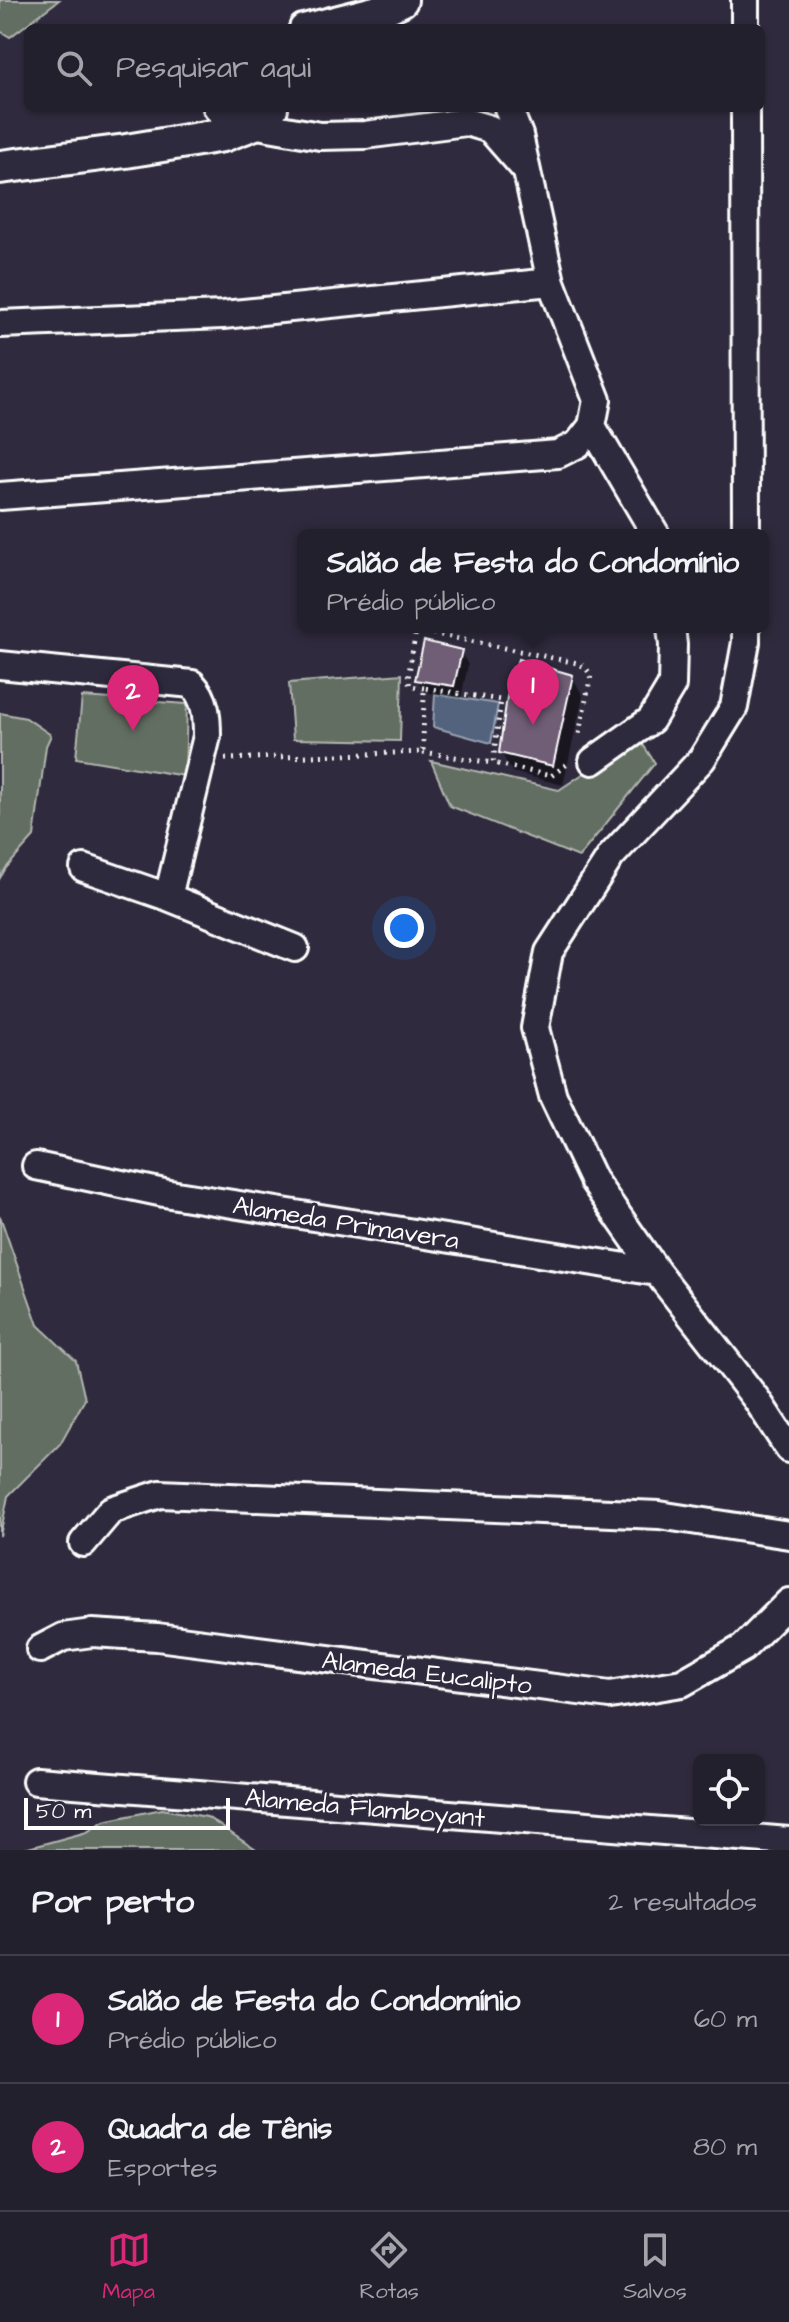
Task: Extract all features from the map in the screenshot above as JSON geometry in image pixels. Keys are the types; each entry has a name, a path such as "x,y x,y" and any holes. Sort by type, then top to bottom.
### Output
{"street":[{"path":"745,0 745,24"},
{"path":"323,24 383,12"},
{"path":"221,112 262,116 320,136 365,135 466,122 490,129 525,169"},
{"path":"0,496 558,454 578,444 592,426 597,400 551,282 519,135 510,112"},
{"path":"745,112 746,529"},
{"path":"0,167 223,135 262,116"},
{"path":"0,324 223,315 551,282"},
{"path":"592,426 652,529"},
{"path":"581,755 651,720 672,685 672,633"},
{"path":"746,633 734,707 702,759 611,856 549,952 535,1028 553,1096 593,1180 657,1272 757,1400 789,1449"},
{"path":"0,665 192,684 201,694 207,719 207,736 168,897"},
{"path":"84,868 168,897 295,948"},
{"name":"Alameda Primavera","path":"36,1166 164,1193 657,1272"},
{"path":"83,1543 111,1510 160,1494 659,1515 789,1535"},
{"name":"Alameda Eucalipto","path":"40,1649 63,1637 92,1633 157,1637 610,1695 682,1683 743,1648 789,1602"},
{"name":"Alameda Flamboyant","path":"36,1781 789,1841"}],"path":[{"path":"416,633 408,678 410,686 501,700 493,763"},
{"path":"214,759 423,752 551,776 581,755 591,675 585,667 431,633"},
{"path":"423,752 424,688"}],"green space":[{"path":"0,0 59,0 10,37 0,31"},
{"path":"402,674 400,741 293,739 289,683"},
{"path":"82,697 187,704 185,776 76,758"},
{"path":"0,713 26,718 51,735 46,746 34,837 0,878"},
{"path":"638,737 655,763 579,857 450,806 431,761 559,790"},
{"path":"0,1216 38,1325 76,1361 85,1399 60,1444 8,1496 0,1536"},
{"path":"162,1809 207,1817 256,1850 21,1850 87,1832 104,1821"}],"water":[{"path":"435,694 498,704 491,743 433,727"}],"building":[{"path":"424,641 462,650 454,686 415,680"},
{"path":"518,659 573,675 553,766 499,753 507,697"}],"place":[{"name":"Salão de Festa do Condomínio","path":"533,725"},
{"name":"Quadra de Tênis","path":"133,731"}]}
